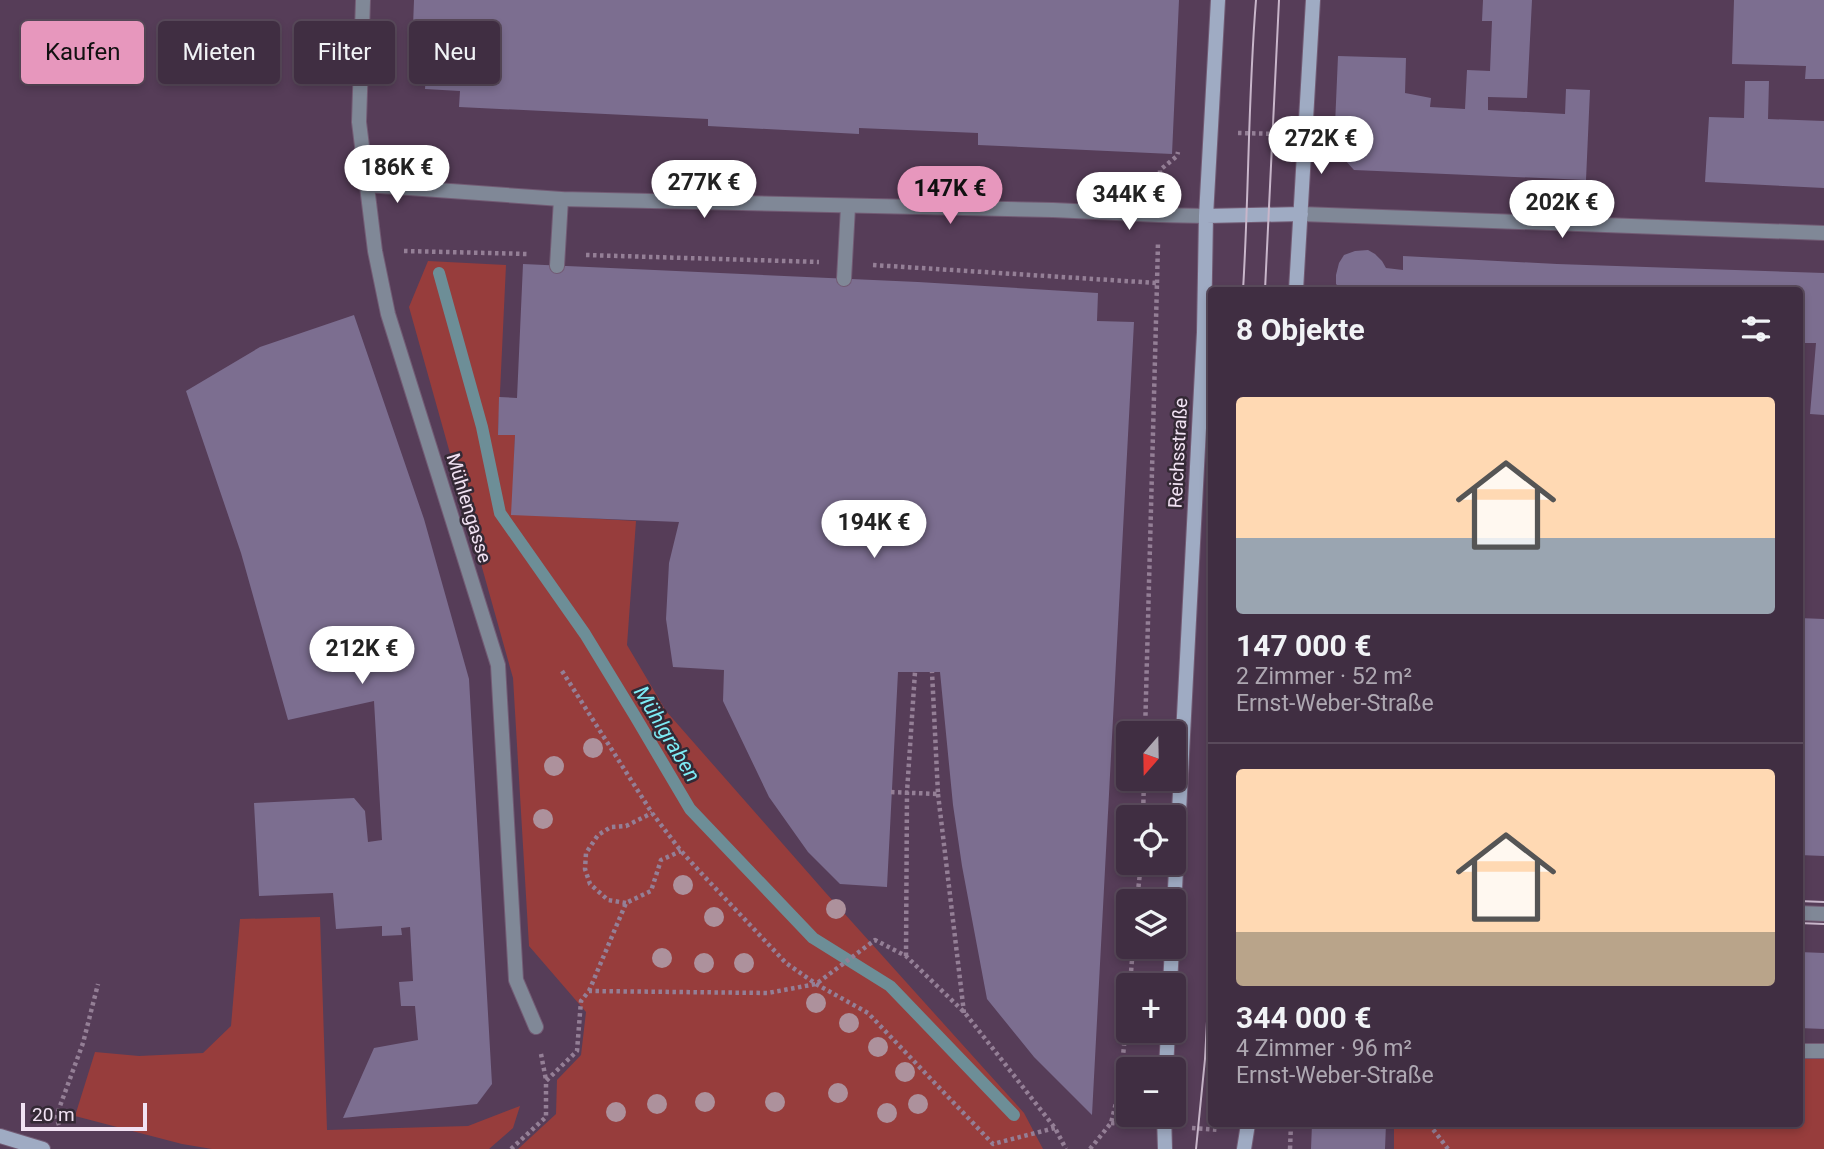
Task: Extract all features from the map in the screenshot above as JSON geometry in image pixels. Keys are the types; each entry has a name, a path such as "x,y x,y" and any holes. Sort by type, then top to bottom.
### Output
{"main road":[{"name":"Reichsstraße","path":"1175,889 1218,0"},
{"path":"1296,287 1313,0"},
{"path":"1206,215 1301,214"},
{"path":"1164,1127 1165,1149"},
{"path":"1244,1149 1248,1127"},
{"path":"0,1136 43,1149"}],"street":[{"name":"Mühlengasse","path":"363,0 359,122 375,251 388,314 498,665 516,980 536,1027"},
{"path":"367,185 561,199 1206,215"},
{"path":"557,260 561,199"},
{"path":"844,279 849,207"},
{"path":"1301,214 1824,233"},
{"path":"1803,913 1824,914"},
{"path":"1803,1051 1824,1051"}],"path":[{"path":"375,251 557,260 846,263 1157,283 1145,721"},
{"path":"562,671 652,813 681,850 786,963 816,984 868,1013 993,1146 1055,1128"},
{"path":"906,956 907,792 915,672"},
{"path":"932,672 938,794 965,1013"},
{"path":"891,792 938,794"},
{"path":"652,813 626,826 611,827 598,835 586,853 585,869 590,884 608,900 626,903 651,891 661,860 681,850"},
{"path":"511,1149 546,1117 546,1081 577,1051 581,1001 589,991 626,903"},
{"path":"589,991 768,993 816,984 875,940 906,956 965,1013 1055,1128 1066,1149"},
{"path":"60,1128 56,1117 83,1043 98,984"},
{"path":"1090,1149 1111,1124 1120,1087 1124,1043"},
{"path":"1290,1149 1291,1127"},
{"path":"1431,1127 1448,1149"}],"shaded area":[{"path":"428,261 506,265 498,435 515,435 512,514 636,521 627,645 666,711 1024,1113 1043,1149 518,1149 556,1114 557,1080 581,1055 586,1012 529,946 513,678 409,307"},
{"path":"320,917 327,1130 468,1126 520,1106 513,1128 489,1149 212,1149 182,1144 75,1116 95,1052 139,1056 203,1053 231,1026 240,919"},
{"path":"1803,1056 1824,1056 1824,1149 1394,1149 1394,1127 1803,1127"}],"building":[{"path":"414,0 1179,0 1172,154 978,145 978,133 859,128 859,134 708,126 708,119 459,107 460,91 425,89 425,84 500,84 500,21 413,21"},
{"path":"1483,0 1532,0 1527,98 1488,97 1488,110 1565,114 1566,89 1590,90 1586,180 1354,170 1334,148 1338,56 1406,58 1405,93 1431,98 1430,107 1465,109 1467,70 1490,71 1492,21 1482,21"},
{"path":"1734,0 1824,0 1824,79 1805,79 1806,66 1732,64"},
{"path":"1745,81 1769,81 1768,119 1824,121 1824,188 1705,182 1709,117 1744,118"},
{"path":"1368,250 1382,261 1386,268 1403,270 1403,256 1824,273 1824,415 1810,414 1816,343 1803,343 1803,287 1339,287 1336,284 1336,275 1339,263 1344,255"},
{"path":"523,264 1098,293 1097,321 1134,322 1092,1115 1034,1057 987,999 953,805 940,672 898,672 887,887 840,884 808,852 769,797 723,701 724,670 673,667 666,619 669,563 679,522 511,515 515,435 498,435 499,397 517,398"},
{"path":"354,315 424,519 469,679 492,1084 477,1104 343,1118 374,1048 418,1040 415,1006 401,1006 399,982 413,981 410,927 401,928 402,935 382,936 382,926 336,929 333,893 259,896 254,803 354,798 365,811 368,842 382,840 374,701 288,720 241,553 186,391 260,347"},
{"path":"1803,618 1824,619 1824,856 1803,855"},
{"path":"1803,952 1824,953 1824,1029 1803,1028"},
{"path":"1312,1127 1386,1127 1385,1149 1311,1149"}],"waterway":[{"name":"Mühlgraben","path":"439,273 482,427 500,513 585,634 690,809 813,938 890,986 1014,1115"}],"tram line":[{"path":"1243,287 1256,0"},
{"path":"1265,287 1279,0"},
{"path":"1803,901 1824,902"},
{"path":"1803,923 1824,924"},
{"path":"1196,1149 1208,1003"}]}
